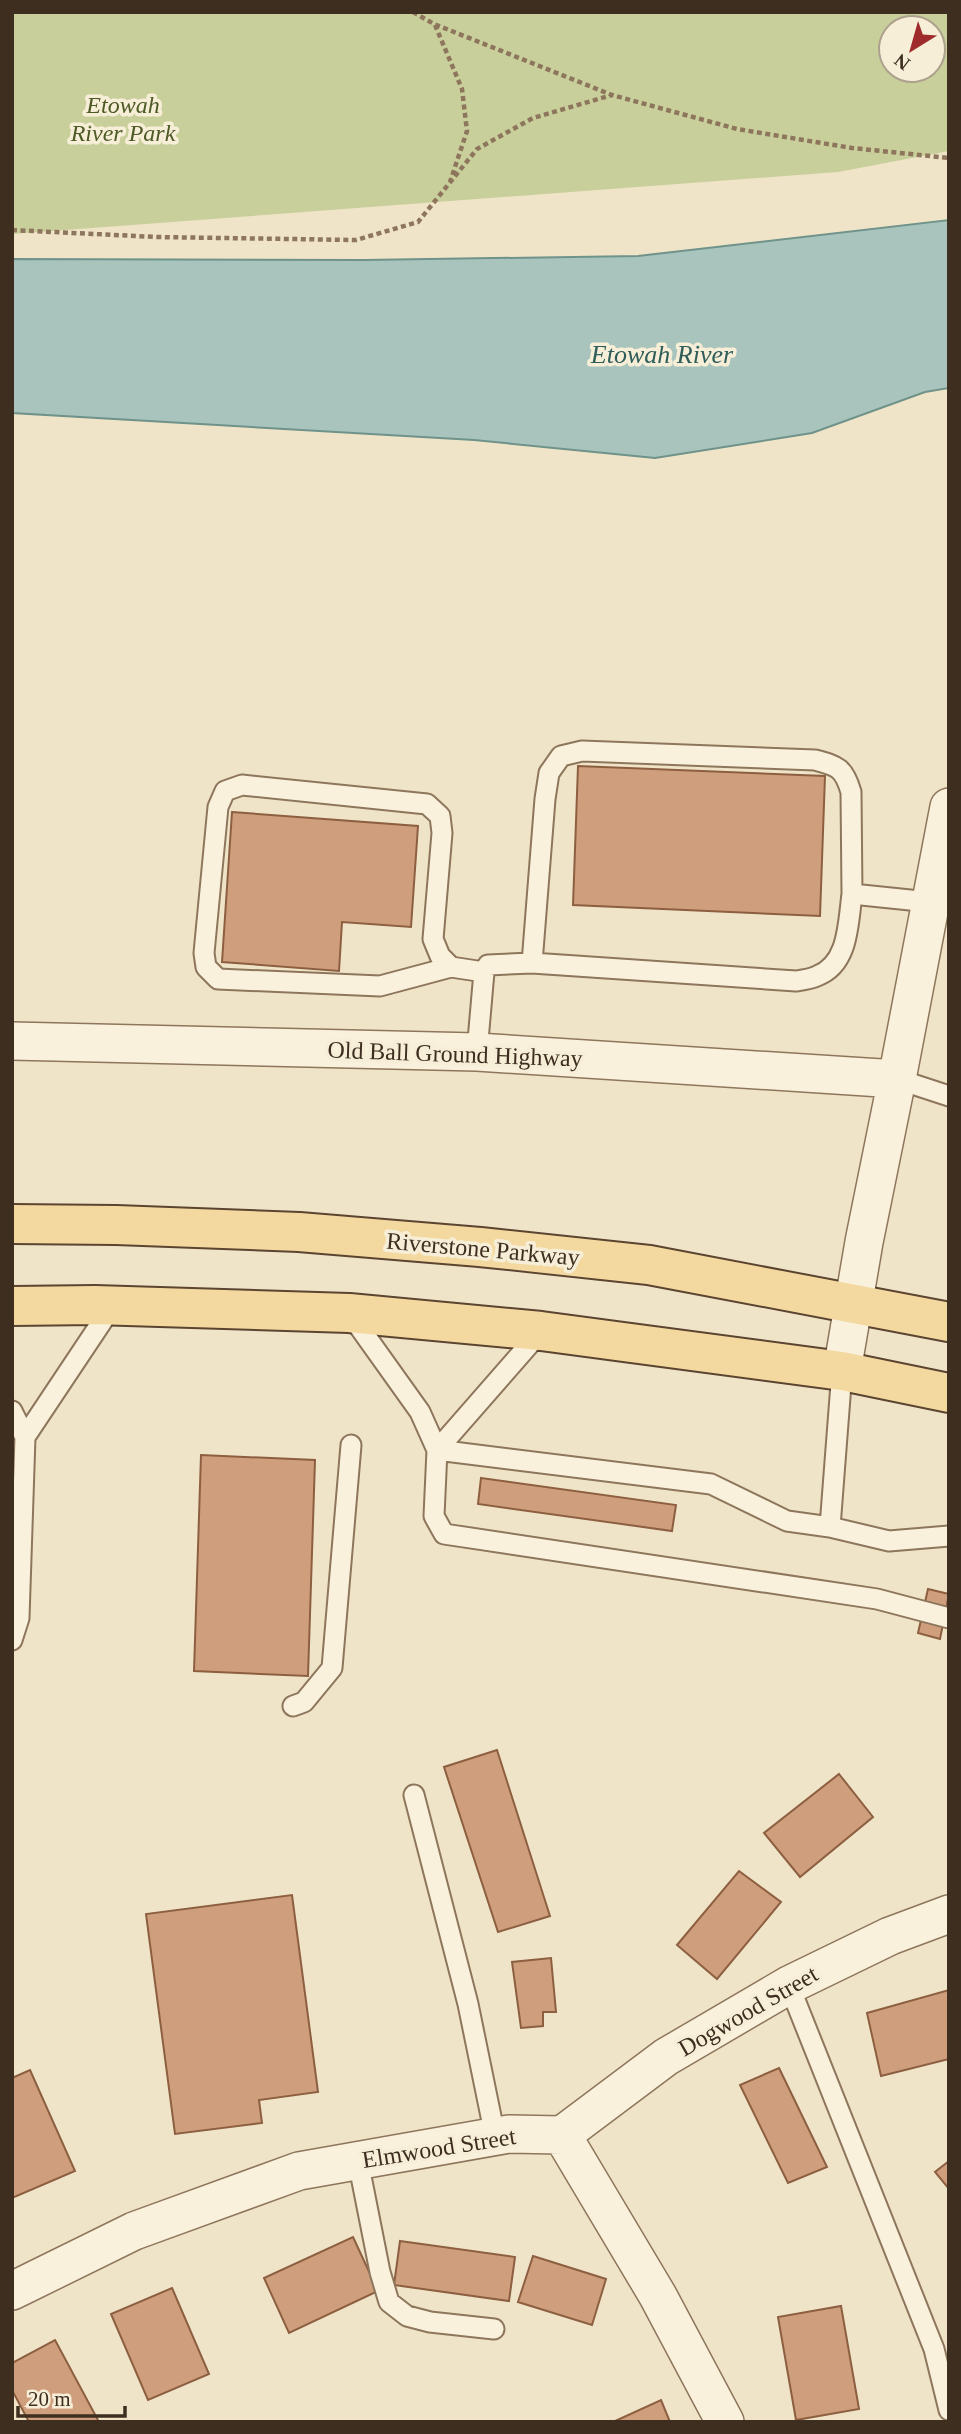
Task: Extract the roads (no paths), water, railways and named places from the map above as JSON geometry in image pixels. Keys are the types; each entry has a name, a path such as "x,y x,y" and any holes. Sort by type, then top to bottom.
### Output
{"main road":[{"name":"Riverstone Parkway","path":"12,1224 299,1232 480,1247 649,1265 949,1322"},
{"path":"12,1306 349,1313 541,1331 842,1371 949,1393"}],"street":[{"path":"842,1371 863,1242 897,1079 940,903 949,807"},
{"name":"Old Ball Ground Highway","path":"12,1041 477,1052 897,1079"},
{"name":"Dogwood Street","path":"562,2135 666,2057 789,1985 890,1936 949,1913"},
{"path":"562,2135 658,2296 725,2422"},
{"name":"Elmwood Street","path":"12,2291 134,2231 299,2171 495,2136 562,2135"}],"lane":[{"path":"477,1052 484,972 488,965 532,963 796,981 819,976 837,962 846,937 852,894 851,792 847,778 836,765 815,760 582,751 561,756 549,773 545,799 532,963"},
{"path":"451,967 440,956 433,939 442,833 440,816 427,804 242,785 225,791 218,807 204,953 206,967 218,979 380,986 451,967 484,972"},
{"path":"852,894 940,903"},
{"path":"897,1079 949,1096"},
{"path":"25,1437 113,1306"},
{"path":"349,1313 419,1412 437,1450 434,1516 443,1534 877,1599 949,1618"},
{"path":"437,1450 541,1331"},
{"path":"830,1527 842,1371"},
{"path":"12,1411 25,1437 16,1598 19,1618 12,1640"},
{"path":"293,1706 304,1702 332,1668 351,1445"},
{"path":"437,1450 710,1484 787,1521 830,1527 889,1541 949,1536"},
{"path":"414,1795 468,2004 495,2136"},
{"path":"789,1985 934,2349 949,2410"},
{"path":"358,2161 388,2302 407,2316 430,2322 494,2329"}],"water":[{"name":"Etowah River","path":"949,220 949,388 925,392 812,433 655,458 474,440 12,413 12,259 364,260 638,256"}],"park label":[{"name":"Etowah River Park","path":"123,119"}]}
